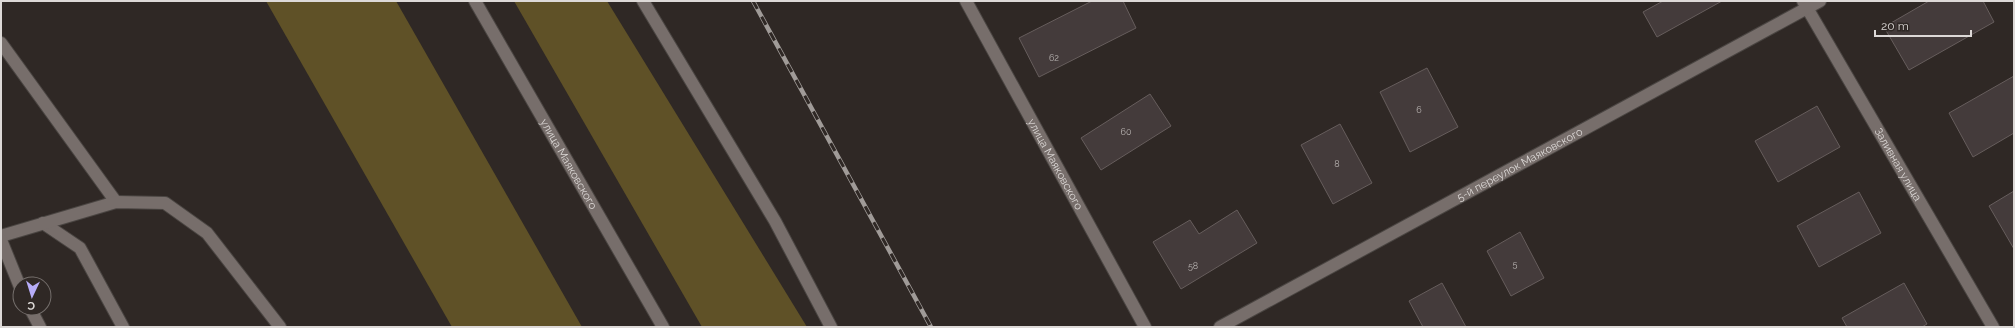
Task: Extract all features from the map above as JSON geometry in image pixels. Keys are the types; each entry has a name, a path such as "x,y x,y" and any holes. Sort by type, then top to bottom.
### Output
{"street":[{"name":"улица Маяковского","path":"475,1 664,327"},
{"path":"643,1 775,221 831,327"},
{"name":"улица Маяковского","path":"966,1 1145,327"},
{"name":"5-й переулок Маяковского","path":"1220,327 1805,5 1820,1"},
{"name":"Заливная улица","path":"1805,5 1993,327"},
{"path":"1,44 116,202"},
{"path":"1,236 116,202 165,203 207,233 280,327"},
{"path":"43,223 80,248 123,327"},
{"path":"1,240 16,276"},
{"path":"34,316 40,327"}],"shaded area":[{"path":"266,1 396,1 582,327 452,327"},
{"path":"514,1 607,1 807,327 702,327"}],"building":[{"path":"1092,1 1123,1 1136,28 1039,77 1019,38"},
{"path":"1663,1 1722,1 1657,37 1643,12"},
{"path":"1929,1 1983,1 1994,22 1909,70 1884,27"},
{"path":"1427,68 1458,127 1410,152 1380,92"},
{"path":"2014,76 2014,133 1973,157 1949,113"},
{"path":"1150,94 1171,126 1101,170 1081,138"},
{"path":"1817,106 1840,147 1778,182 1755,141"},
{"path":"1340,124 1372,183 1333,204 1301,145"},
{"path":"2014,191 2014,249 1989,206"},
{"path":"1859,192 1881,233 1819,267 1797,226"},
{"path":"1237,210 1257,243 1181,289 1153,242 1190,220 1199,234"},
{"path":"1520,232 1544,278 1511,296 1487,251"},
{"path":"1442,283 1466,327 1423,327 1409,301"},
{"path":"1904,283 1927,324 1922,327 1847,327 1842,318"}],"railway":[{"path":"753,1 931,327"}]}
